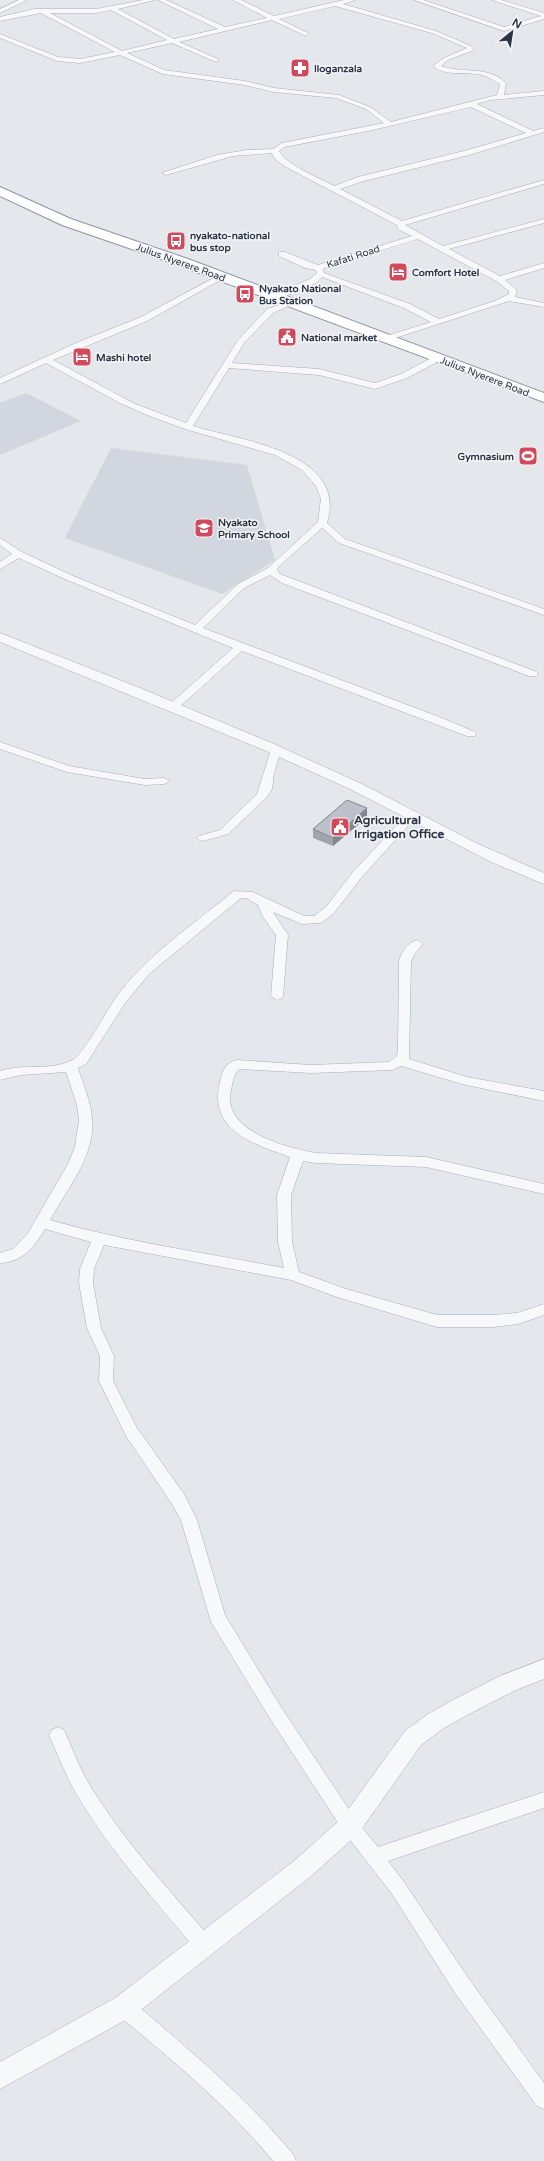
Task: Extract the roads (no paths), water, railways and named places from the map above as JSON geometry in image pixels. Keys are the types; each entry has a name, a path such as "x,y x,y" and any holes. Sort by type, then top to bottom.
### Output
{"highway":[{"name":"Julius Nyerere Road","path":"0,191 56,218 221,276 544,398"}],"street":[{"path":"0,11 24,0"},
{"path":"0,18 34,11 90,11 152,0"},
{"path":"162,0 224,30"},
{"path":"236,0 306,34"},
{"path":"316,0 428,30 469,47 471,50 442,61 436,66 451,70 477,70 488,73 503,83 503,88 500,94 501,96"},
{"path":"0,36 66,61 85,60 224,30 352,0"},
{"path":"417,0 501,28 510,29 544,16"},
{"path":"496,0 544,16"},
{"path":"112,8 173,41 216,60"},
{"path":"42,11 121,53 168,74 245,83 274,90 337,96 368,108 390,124"},
{"path":"520,26 536,28"},
{"path":"166,173 212,158 258,151 275,151 282,145 390,124 501,96 544,93"},
{"path":"471,104 531,133"},
{"path":"332,189 368,178 466,153 544,130"},
{"path":"275,151 278,157 289,165 401,224 401,227 499,279 513,290 513,295 508,298 386,339"},
{"path":"401,224 544,182"},
{"path":"442,249 544,221"},
{"name":"Kafati Road","path":"276,297 313,281 320,271 332,262 419,236"},
{"path":"282,254 407,306 438,322"},
{"path":"499,279 544,265"},
{"path":"0,381 79,345 144,319 221,276"},
{"path":"508,298 544,304"},
{"path":"188,427 194,420 241,342 270,311 291,303"},
{"path":"226,365 319,372 375,386 404,376 438,358"},
{"path":"48,360 116,398 188,427 258,447 286,457 305,468 320,482 327,496 325,516 322,523 274,566 272,570 241,586 197,629"},
{"path":"322,523 331,533 354,546 544,612"},
{"path":"0,541 19,554 70,578 240,647 438,720 471,734"},
{"path":"0,566 19,554"},
{"path":"272,570 276,576 285,581 533,674"},
{"path":"0,637 174,706 276,750 412,815 477,849 544,879"},
{"path":"174,706 240,647"},
{"path":"0,745 66,770 88,771 145,782 164,781"},
{"path":"203,838 224,832 262,796 266,789 268,773 276,750"},
{"path":"0,1076 19,1071 60,1070 71,1068 81,1061 121,1000 145,971 238,894 249,895 262,903 302,920 311,921 322,917 412,815"},
{"path":"262,903 269,917 282,935 277,996"},
{"path":"417,944 408,953 405,961 404,1050 400,1061 392,1066 311,1069 237,1064 229,1070 222,1095 224,1106 230,1119 244,1134 298,1155 348,1160 426,1162 459,1168 544,1189"},
{"path":"400,1061 466,1081 544,1096"},
{"path":"0,1258 11,1257 27,1244 43,1223 54,1199 79,1158 84,1142 86,1125 81,1101 71,1068"},
{"path":"293,1276 285,1242 284,1195 298,1155"},
{"path":"43,1223 99,1239 137,1245 293,1276 342,1293 438,1321 494,1321 518,1318 544,1309"},
{"path":"99,1239 88,1269 86,1283 94,1328 107,1356 106,1381 131,1432 178,1499 189,1520 217,1617 275,1712 350,1826 398,1888 462,1986 544,2099"},
{"path":"0,2076 124,2007 205,1946 302,1869 350,1826 413,1738 436,1721 461,1707 508,1683 544,1669"},
{"path":"58,1735 79,1781 101,1816 124,1848 205,1946"},
{"path":"374,1857 540,1803"},
{"path":"124,2007 217,2087 256,2125 286,2161"}],"place":[{"name":"Iloganzala","path":"300,68"},
{"name":"nyakato-national bus stop","path":"176,241"},
{"name":"Comfort Hotel","path":"398,272"},
{"name":"Nyakato National Bus Station","path":"245,294"},
{"name":"National market","path":"287,337"},
{"name":"Mashi hotel","path":"82,357"},
{"name":"Gymnasium","path":"528,456"},
{"name":"Nyakato Primary School","path":"204,528"},
{"name":"Agricultural Irrigation Office","path":"340,827"}]}
